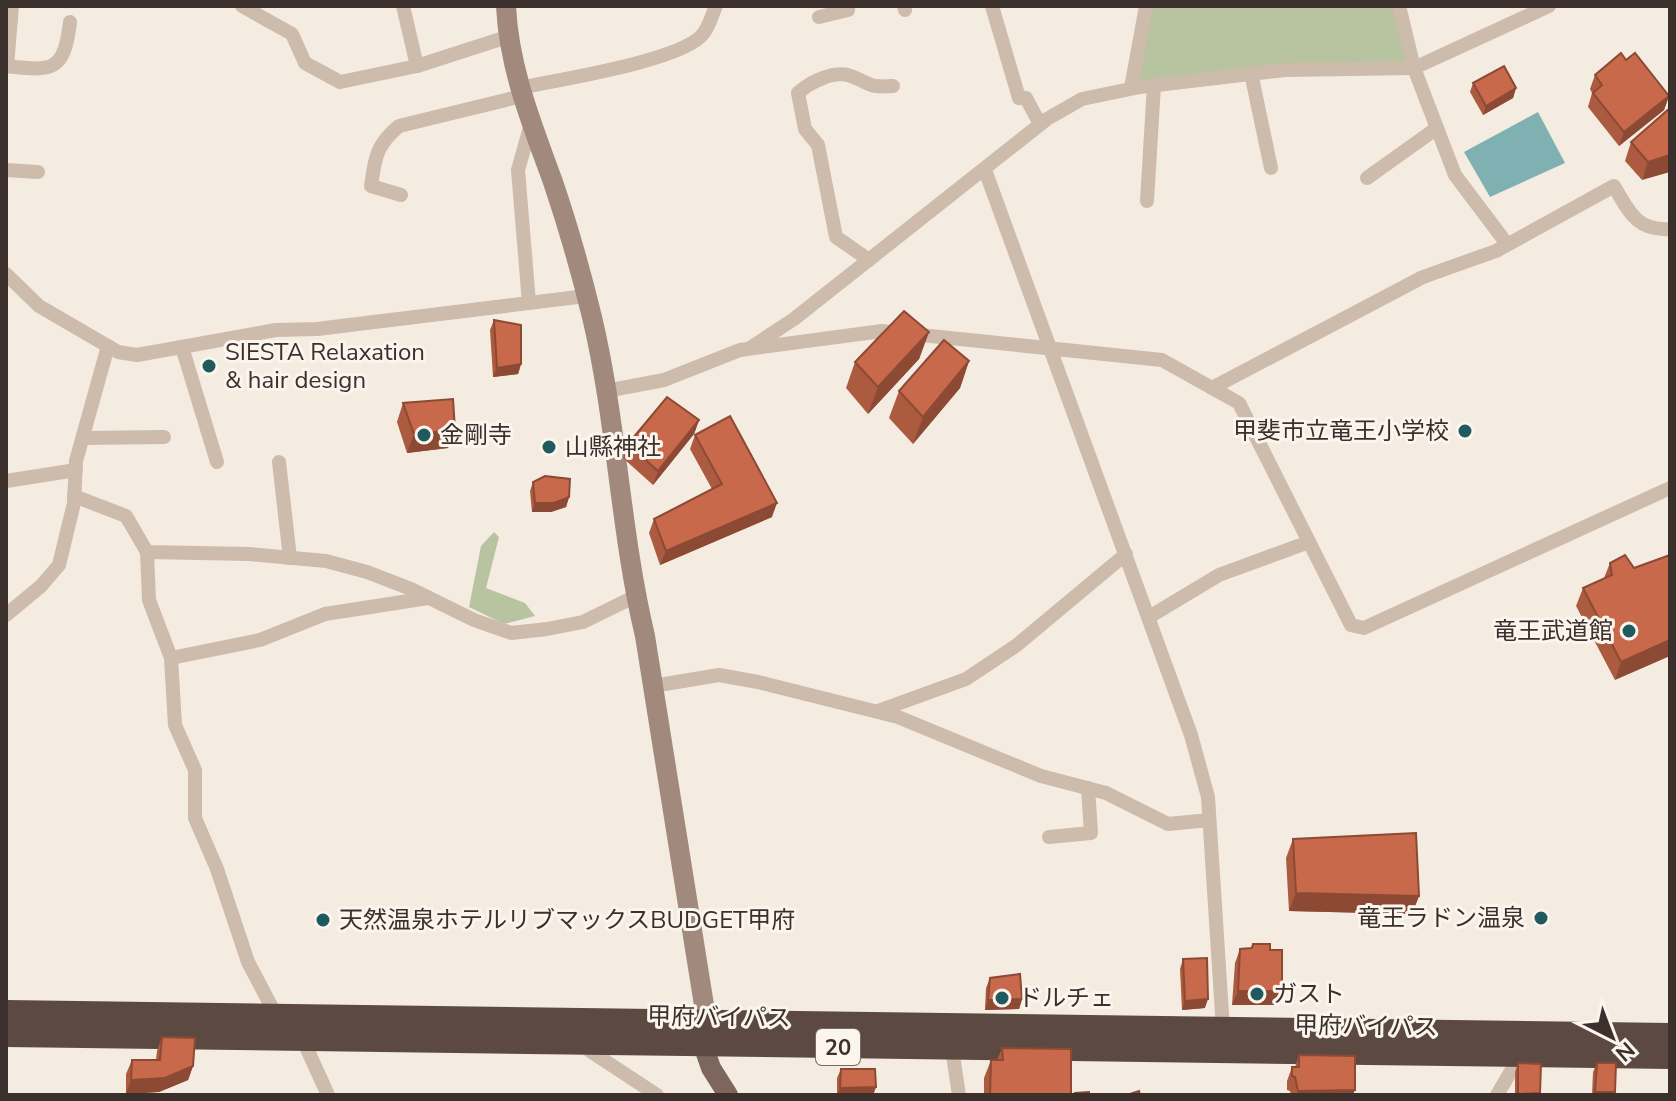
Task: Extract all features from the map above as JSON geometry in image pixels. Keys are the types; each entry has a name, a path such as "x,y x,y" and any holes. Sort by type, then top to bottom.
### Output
{"highway":[{"name":"甲府バイパス","path":"6,1012 277,1017 704,1034 952,1049 1670,1057"},
{"name":"甲府バイパス","path":"6,1035 587,1042 704,1034 1223,1029 1670,1035"}],"main road":[{"path":"704,1034 711,1068 728,1095"}],"street":[{"path":"12,6 7,66 51,67 62,58 70,22"},
{"path":"242,6 292,34 305,63 340,82 417,66 507,37"},
{"path":"403,6 417,66"},
{"path":"506,6 507,37 520,92 554,184 586,296 606,391 636,596 704,1005 704,1034"},
{"path":"401,195 371,186 377,151 399,126 666,56 703,34 716,6"},
{"path":"819,17 848,10 848,6"},
{"path":"992,6 1019,98 1026,98 1040,124"},
{"path":"1131,88 1146,6"},
{"path":"1399,6 1414,68 1455,175 1507,244"},
{"path":"606,391 664,380 750,348 794,319 1040,124 1082,99 1131,88 1251,73 1414,68 1549,6"},
{"path":"1251,73 1271,168"},
{"path":"869,260 836,237 818,145 805,129 798,93 811,81 848,75 871,88 893,86"},
{"path":"1147,201 1154,85"},
{"path":"529,303 518,170 531,124"},
{"path":"1367,178 1437,128"},
{"path":"6,170 38,172"},
{"path":"985,170 1191,735 1208,797 1223,1029"},
{"path":"1212,388 1423,277 1507,244 1614,186 1633,218 1654,230 1670,229"},
{"path":"6,274 39,306 118,352 137,355 276,330 317,329 586,296"},
{"path":"750,348 882,331 1162,360 1239,403 1351,625 1364,628 1670,488"},
{"path":"6,615 41,586 59,565 83,438 108,346"},
{"path":"182,347 217,462"},
{"path":"83,438 164,437"},
{"path":"279,462 290,558"},
{"path":"6,481 76,470"},
{"path":"74,496 126,516 147,552 149,600 171,658 175,725 195,770 195,818 217,869 248,962 277,1017"},
{"path":"1149,617 1219,575 1309,542"},
{"path":"147,552 249,554 326,561 367,572 474,620 511,633 583,622 636,596"},
{"path":"877,711 966,679 1017,645 1126,554"},
{"path":"171,658 260,640 325,614 429,598"},
{"path":"653,686 719,675 758,682 877,711 962,742 1041,776 1106,793 1168,824 1209,820"},
{"path":"1049,837 1091,833 1088,788"},
{"path":"303,1040 328,1095"},
{"path":"587,1042 590,1051 657,1095"},
{"path":"952,1049 959,1095"},
{"path":"1497,1095 1520,1056"}],"green space":[{"path":"1149,6 1396,6 1411,65 1134,85"},
{"path":"494,532 499,537 486,588 525,603 535,616 504,624 469,607 481,546"}],"water":[{"path":"1538,112 1565,163 1490,197 1464,152"}],"building":[{"path":"1621,53 1626,60 1635,53 1669,96 1624,132 1593,93 1602,85 1595,75"},
{"path":"1504,66 1516,88 1486,106 1473,83"},
{"path":"1670,108 1670,155 1648,162 1631,142"},
{"path":"904,311 929,332 878,387 855,362"},
{"path":"494,320 521,325 521,364 497,368"},
{"path":"944,340 969,361 923,417 899,391"},
{"path":"667,397 699,420 658,471 628,444"},
{"path":"453,399 455,430 414,434 403,403"},
{"path":"730,416 777,503 666,551 654,519 722,484 695,435"},
{"path":"545,476 570,479 569,497 554,503 535,503 533,482"},
{"name":"竜王武道館","path":"1625,555 1634,568 1670,555 1670,640 1621,662 1583,588 1612,575 1610,563"},
{"path":"1416,833 1419,896 1296,893 1293,839"},
{"path":"1253,944 1270,944 1270,950 1282,950 1282,991 1238,991 1240,949 1252,948"},
{"path":"1207,958 1208,999 1185,1001 1183,959"},
{"path":"1020,974 1022,999 988,1000 990,978"},
{"path":"162,1037 195,1038 193,1066 165,1078 131,1080 132,1060 160,1060"},
{"path":"1002,1048 1071,1049 1071,1095 990,1095 991,1060 1003,1060"},
{"path":"1299,1055 1355,1056 1355,1090 1298,1091 1292,1067 1299,1067"},
{"path":"1518,1063 1541,1064 1540,1093 1518,1094"},
{"path":"1597,1063 1616,1063 1615,1092 1595,1092"},
{"path":"841,1069 875,1069 876,1087 840,1088"}],"place":[{"name":"SIESTA Relaxation & hair design","path":"209,366"},
{"name":"甲斐市立竜王小学校","path":"1465,431"},
{"name":"金剛寺","path":"424,435"},
{"name":"山縣神社","path":"549,447"},
{"name":"竜王武道館","path":"1629,631"},
{"name":"竜王ラドン温泉","path":"1541,918"},
{"name":"天然温泉ホテルリブマックスBUDGET甲府","path":"323,920"},
{"name":"ガスト","path":"1257,994"},
{"name":"ドルチェ","path":"1002,998"}]}
